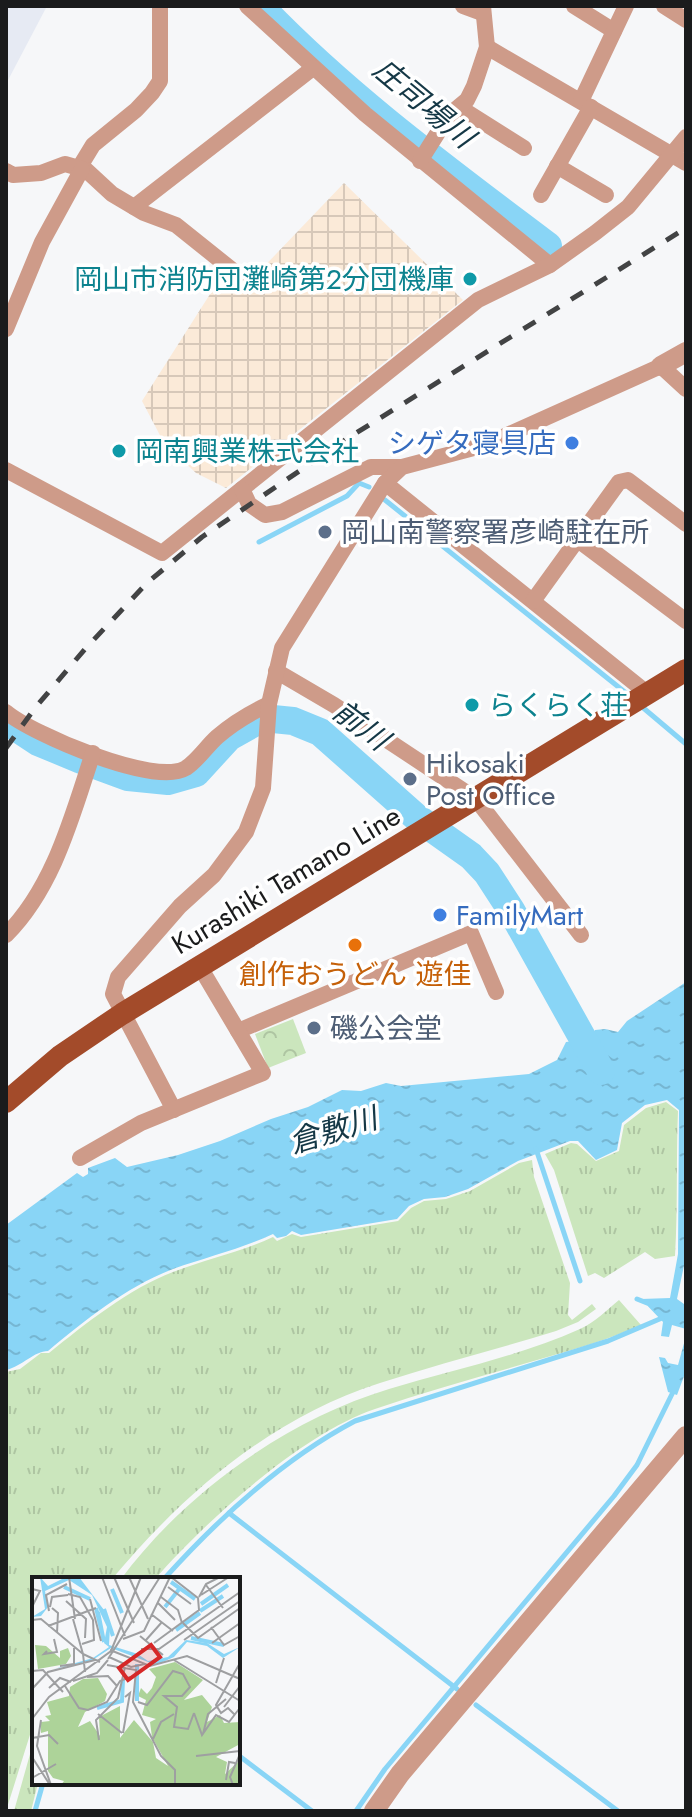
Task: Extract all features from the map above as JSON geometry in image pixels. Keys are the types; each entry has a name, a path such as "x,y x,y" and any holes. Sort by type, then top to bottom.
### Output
{"main road":[{"name":"Kurashiki Tamano Line","path":"6,1102 60,1056 122,1014 686,670"}],"street":[{"path":"6,329 42,242 93,145 136,110 160,81 160,6"},
{"path":"247,6 420,161 550,265"},
{"path":"420,161 449,115 467,100 487,47 483,9 463,6"},
{"path":"574,6 614,31"},
{"path":"541,195 586,104 626,6"},
{"path":"664,6 686,20"},
{"path":"487,47 686,163"},
{"path":"134,207 313,68"},
{"path":"459,107 524,148"},
{"path":"6,470 162,553 478,300 550,265 628,207 686,137"},
{"path":"6,171 13,175 41,173 65,164 80,168 112,194 176,225 236,273"},
{"path":"557,166 606,195"},
{"path":"242,489 249,504 265,515 282,512 371,467 402,467 485,445 686,352"},
{"path":"661,366 686,389"},
{"path":"174,1110 113,994 118,977 180,906 214,875 246,832 263,788 269,713 282,648 385,483 402,467"},
{"path":"533,601 619,482 628,480 686,524"},
{"path":"385,483 533,601 638,699"},
{"path":"578,540 686,621"},
{"path":"276,671 334,705 476,799 581,935"},
{"path":"6,712 90,760 162,773 184,769 245,715 269,713"},
{"path":"6,935 23,918 41,889 57,854 90,760"},
{"path":"238,1031 471,933 496,992"},
{"path":"80,1158 141,1123 263,1073 200,967"},
{"path":"374,1811 410,1762 686,1436"}],"shaded area":[{"path":"6,6 47,6 6,84"},
{"path":"344,183 463,300 226,488 196,473 164,443 142,401 226,269 237,276 254,277"}],"green space":[{"path":"293,1019 306,1053 268,1068 255,1034"},
{"path":"666,1102 678,1111 675,1256 655,1259 645,1252 604,1278 595,1273 588,1276 554,1170 545,1154 571,1143 577,1144 596,1161 619,1151 624,1125 646,1108"},
{"path":"532,1160 534,1177 570,1283 568,1315 572,1320 592,1304 596,1309 578,1322 556,1331 380,1383 302,1416 232,1462 200,1488 114,1577 32,1577 32,1728 6,1811 6,1372 20,1369 41,1353 49,1353 124,1297 173,1272 273,1237 277,1241 292,1234 301,1237 398,1221 424,1201 446,1199 470,1191 519,1163"},
{"path":"619,1300 641,1325 581,1347 396,1402 346,1421 286,1458 256,1482 200,1531 157,1577 123,1577 175,1517 240,1463 276,1440 351,1403 389,1389 510,1355 591,1323"},
{"path":"32,1747 32,1785 38,1785 31,1811 14,1811"}],"water":[{"name":"倉敷川","path":"686,982 686,1256 677,1299 684,1304 686,1301 686,1329 672,1325 669,1337 661,1336 663,1322 641,1299 670,1298 678,1254 679,1110 667,1100 645,1105 622,1123 617,1150 596,1160 578,1141 570,1141 518,1161 468,1189 445,1197 424,1199 409,1206 397,1219 301,1235 292,1231 277,1238 273,1234 173,1269 123,1294 48,1351 6,1370 6,1225 77,1173 83,1177 88,1174 88,1168 115,1158 127,1167 178,1155 308,1107 342,1090 361,1091 386,1083 401,1086 529,1074 557,1060 566,1042 589,1039 595,1030 618,1032 627,1021"},
{"path":"686,1336 686,1371 677,1395 668,1392 659,1357 678,1365"}],"waterway":[{"name":"庄司場川","path":"260,6 363,102 548,246"},
{"path":"259,542 347,496 359,483 369,487"},
{"path":"385,500 631,697"},
{"path":"641,706 686,744"},
{"name":"前川","path":"6,721 38,742 79,759 128,777 168,781 196,773 229,737 263,718 293,721 320,732 416,817 471,856 487,873 601,1071"},
{"path":"536,1149 580,1281"},
{"path":"637,1299 647,1303"},
{"path":"166,1577 206,1534 277,1472 355,1421 608,1341 662,1318"},
{"path":"356,1811 385,1769 614,1496 637,1465 674,1390"},
{"path":"229,1513 457,1689"},
{"path":"476,1705 618,1811"},
{"path":"240,1757 312,1811"},
{"path":"35,1811 42,1785"}],"railway":[{"path":"6,748 85,649 147,583 202,537 348,438 686,228"}],"place":[{"name":"岡山市消防団灘崎第2分団機庫","path":"470,279"},
{"name":"シゲタ寝具店","path":"572,443"},
{"name":"岡南興業株式会社","path":"119,451"},
{"name":"岡山南警察署彦崎駐在所","path":"325,532"},
{"name":"らくらく荘","path":"472,705"},
{"name":"Hikosaki Post Office","path":"410,779"},
{"name":"FamilyMart","path":"440,915"},
{"name":"創作おうどん 遊佳","path":"355,945"},
{"name":"磯公会堂","path":"314,1028"}]}
